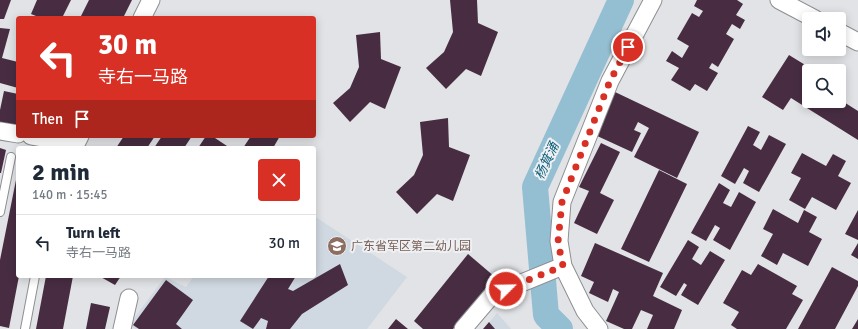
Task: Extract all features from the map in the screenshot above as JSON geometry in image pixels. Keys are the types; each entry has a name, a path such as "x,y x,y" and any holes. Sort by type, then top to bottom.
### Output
{"street":[{"path":"143,16 151,0"},
{"path":"599,329 585,311 563,266 558,242 562,202 610,81 653,0"},
{"path":"778,0 802,13"},
{"path":"846,36 858,42"},
{"path":"0,131 16,134"},
{"path":"42,138 76,144 79,138"},
{"path":"463,329 492,295 563,266"},
{"path":"122,329 129,298"}],"lane":[{"path":"0,212 11,157"},
{"path":"24,329 35,278"}],"shaded area":[{"name":"广东省军区第二幼儿园","path":"316,217 407,277 367,329 135,329 129,325 164,278 186,287 193,278 316,278"},
{"path":"497,313 511,329 484,329"}],"building":[{"path":"0,0 11,0 4,19 0,19"},
{"path":"37,0 71,0 63,16 36,16 31,14"},
{"path":"89,0 132,0 124,16 81,16"},
{"path":"450,0 477,0 478,23 498,32 481,76 466,69 446,89 426,68 444,52 453,32"},
{"path":"697,0 737,0 743,4 736,15 745,20 740,29 732,24 726,34 734,39 718,67 712,63 709,68 718,73 707,91 695,84 690,91 671,80 679,68 666,61 672,51 682,58 689,46 677,39 692,13 699,17 703,11 694,6"},
{"path":"0,28 10,29 2,58 16,62 16,87 0,83"},
{"path":"380,32 381,59 401,67 385,109 370,102 350,122 333,103 350,88 359,67 356,35"},
{"path":"789,55 804,64 802,64 802,105 791,98 783,110 762,97"},
{"path":"4,91 16,94 16,131 0,127 0,110"},
{"path":"615,92 699,132 677,178 634,157 649,128 638,122 634,130 641,133 632,152 595,135"},
{"path":"846,103 858,111 858,140 807,108 846,108"},
{"path":"448,118 449,147 470,155 453,201 437,194 417,214 396,192 414,175 423,155 420,122"},
{"path":"748,126 760,132 753,145 761,150 769,135 786,144 759,192 743,183 749,171 744,168 735,184 721,176"},
{"path":"123,138 154,138 148,146 117,146"},
{"path":"161,138 191,138 185,146 155,146"},
{"path":"205,138 215,138 227,146 199,146"},
{"path":"250,138 279,138 274,146 244,146"},
{"path":"601,143 620,152 600,193 614,200 597,234 574,223 589,191 579,187"},
{"path":"0,148 6,150 1,173 0,173"},
{"path":"802,153 826,166 833,154 846,161 838,176 851,183 836,210 812,197 805,209 789,200 801,178 791,173"},
{"path":"659,170 687,184 649,262 621,249"},
{"path":"16,180 16,278 19,278 9,328 0,326 0,260"},
{"path":"719,183 730,190 723,203 731,207 739,192 756,202 730,250 713,240 720,228 715,225 706,241 691,233"},
{"path":"773,209 798,223 804,210 817,217 809,232 822,239 808,266 783,253 777,265 761,256 773,234 763,229"},
{"path":"858,210 858,240 845,234"},
{"path":"688,240 699,247 692,259 701,265 710,251 725,260 698,305 681,295 687,285 684,283 676,296 660,287"},
{"path":"595,243 663,273 653,296 682,310 674,329 647,329 653,315 641,310 632,329 624,329 606,321 619,292 613,289 608,302 589,293 594,282 581,276"},
{"path":"858,243 858,259 851,255"},
{"path":"468,254 495,277 453,329 423,329 414,321"},
{"path":"340,264 348,285 302,314 290,329 266,329 268,321 261,318 253,329 240,321 268,278 295,278 288,289 293,291"},
{"path":"758,264 797,286 792,294 803,300 786,329 737,329 731,325 739,312 723,303 742,270 751,275"},
{"path":"832,267 858,281 858,286 835,329 798,329"},
{"path":"46,278 73,278 63,329 36,329"},
{"path":"103,278 120,278 115,285"},
{"path":"166,280 193,300 176,324 182,329 139,329 133,325"},
{"path":"91,303 110,307 105,329 86,329"},
{"path":"396,319 408,329 388,329"},
{"path":"858,319 858,329 852,329"},
{"path":"489,322 495,329 483,329"}],"waterway":[{"name":"杨箕涌","path":"560,329 546,315 535,187 621,0"}],"place":[{"name":"广东省军区第二幼儿园","path":"337,246"}],"route":[{"path":"506,289 563,266 558,242 562,202 610,81 628,47"}]}
